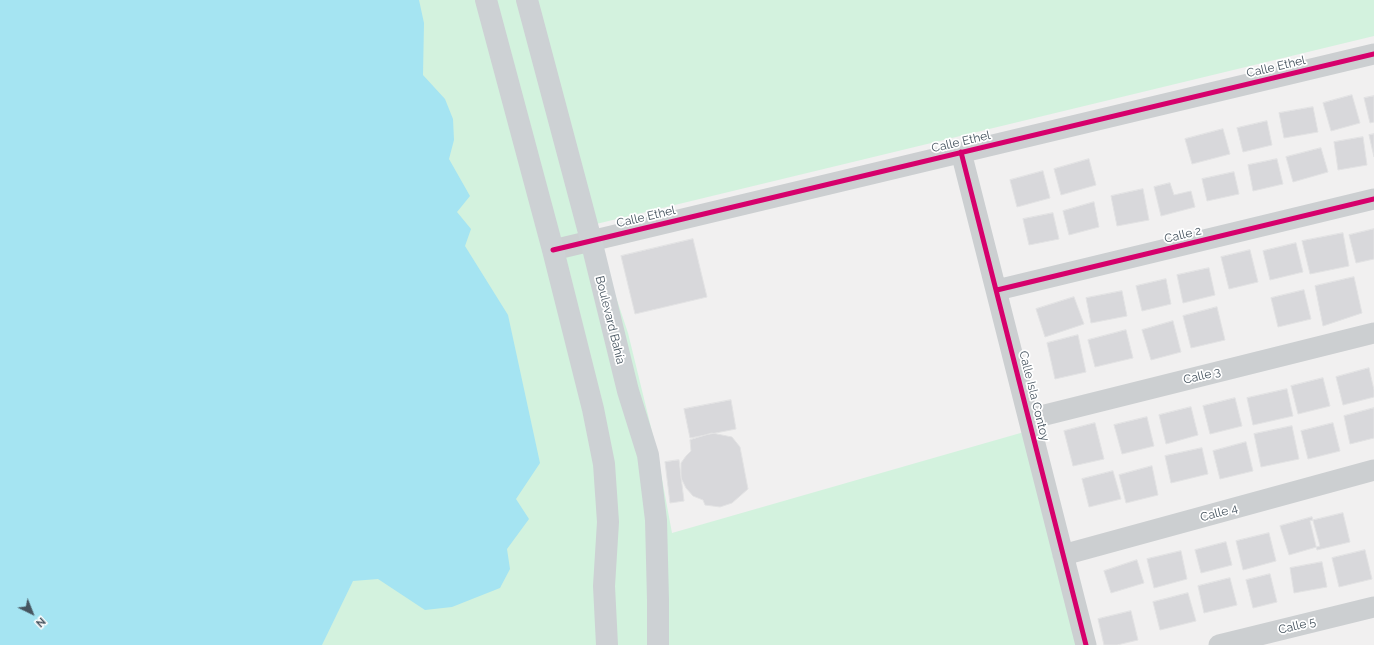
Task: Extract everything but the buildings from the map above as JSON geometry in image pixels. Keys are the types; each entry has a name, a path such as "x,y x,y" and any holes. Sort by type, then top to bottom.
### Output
{"main road":[{"path":"486,0 553,250 593,409 604,464 608,522 604,586 607,645"},
{"name":"Boulevard Bahía","path":"528,0 591,240 628,391 648,455 656,520 658,645"}],"street":[{"name":"Calle Ethel","path":"553,250 1374,54"},
{"name":"Calle Isla Contoy","path":"961,152 1086,645"},
{"name":"Calle 2","path":"997,290 1374,199"},
{"name":"Calle 3","path":"1029,419 1374,333"},
{"name":"Calle 4","path":"1064,555 1374,470"},
{"name":"Calle 5","path":"1219,645 1374,607"}],"green space":[{"path":"0,0 1374,0 1374,36 592,225 628,333 657,452 672,533 1024,432 1078,645 0,645"}],"water":[{"path":"0,0 419,0 424,23 423,75 445,99 453,119 454,140 449,159 470,196 457,212 471,229 465,246 508,315 540,463 516,499 529,519 507,549 510,569 500,588 452,607 425,610 378,579 353,581 322,645 0,645"}],"cycle path":[{"path":"553,250 1374,54"},
{"path":"961,152 1086,645"},
{"path":"997,290 1374,199"}]}
